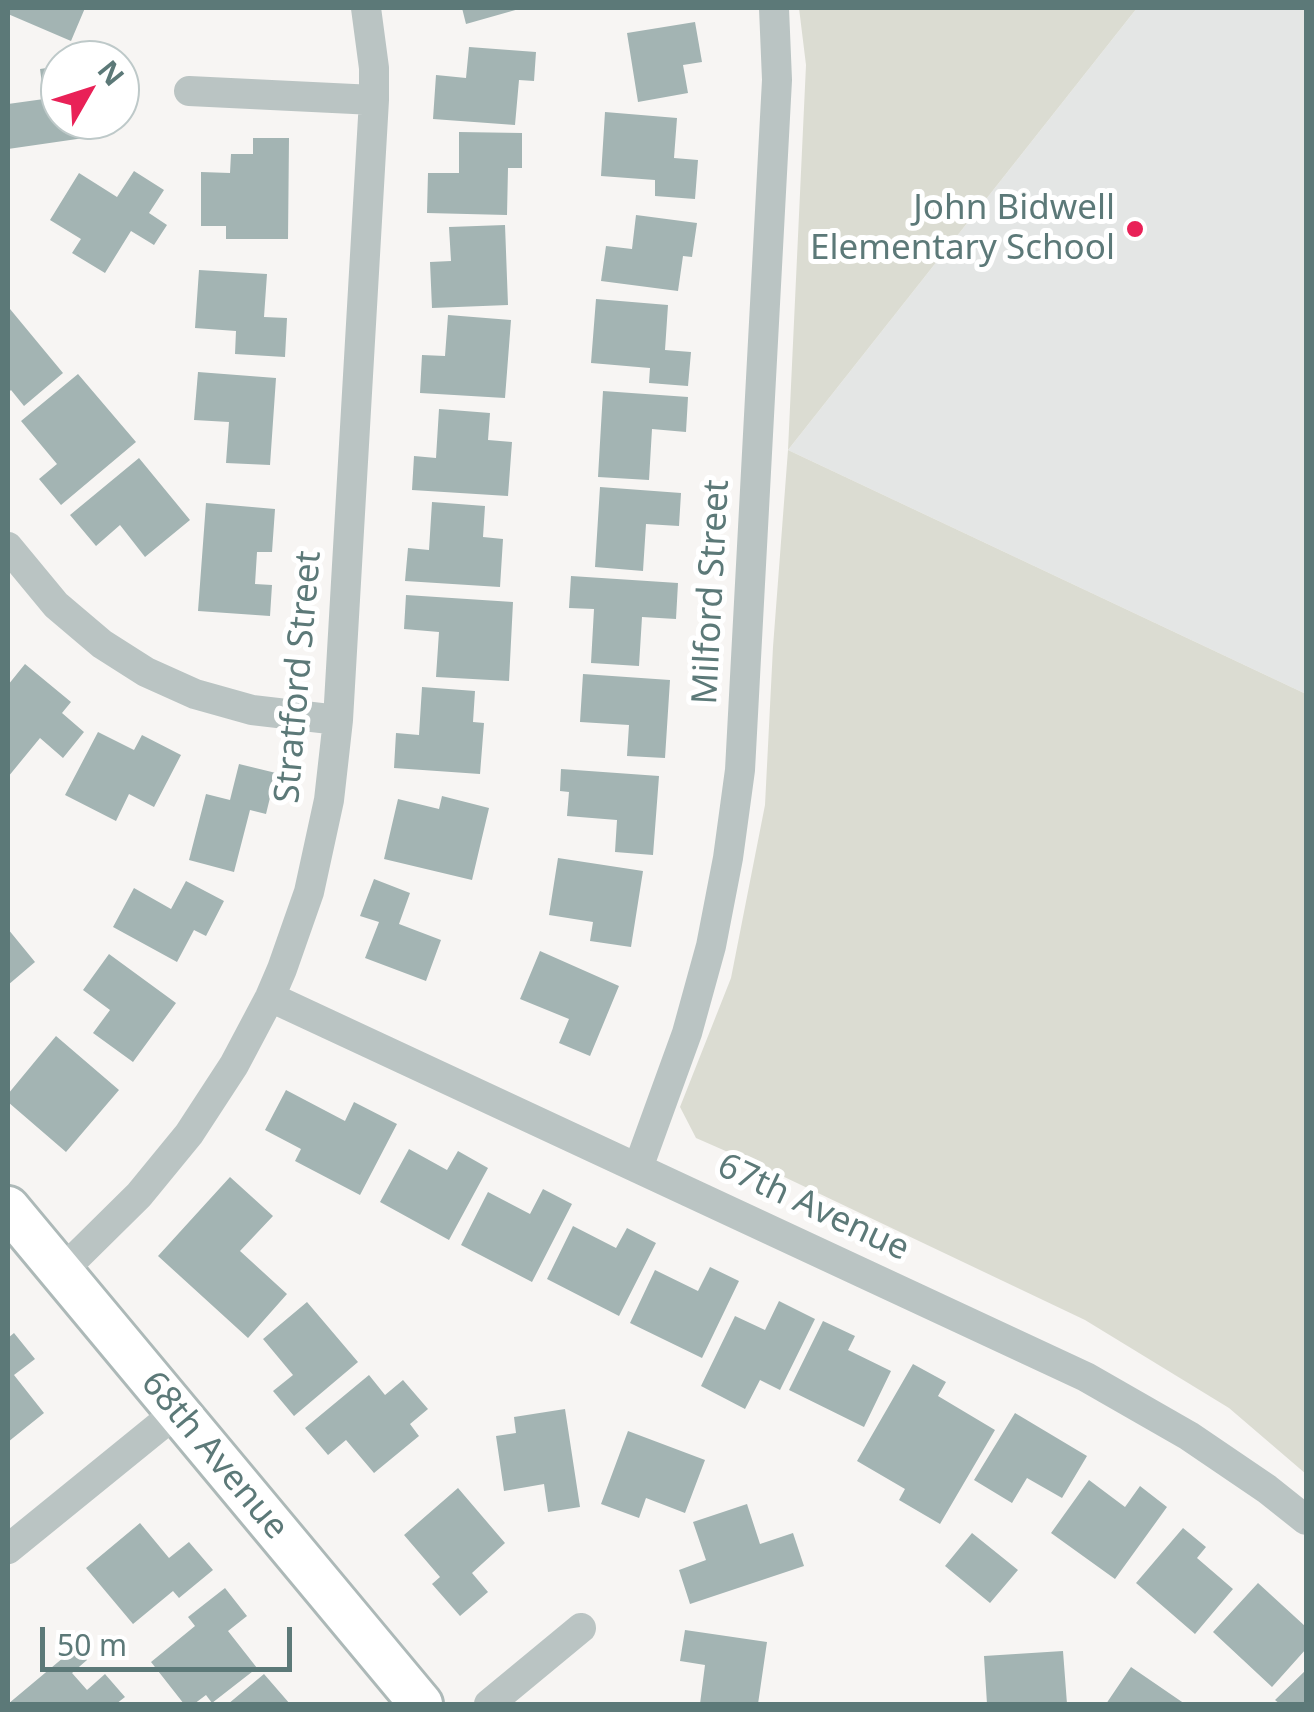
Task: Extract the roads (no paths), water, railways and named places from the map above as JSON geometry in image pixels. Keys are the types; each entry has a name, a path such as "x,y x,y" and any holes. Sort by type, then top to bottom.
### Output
{"street":[{"name":"Stratford Street","path":"61,1272 139,1195 189,1134 234,1065 282,969 308,892 329,800 338,720 374,100 366,8"},
{"name":"Milford Street","path":"638,1168 687,1033 711,946 740,770 777,80 774,8"},
{"path":"188,92 374,100"},
{"path":"8,547 56,605 102,644 146,672 195,694 252,710 338,720"},
{"name":"67th Avenue","path":"270,996 1086,1377 1189,1436 1268,1489 1306,1520"},
{"name":"68th Avenue","path":"8,1208 421,1704"},
{"path":"8,1549 178,1412"},
{"path":"489,1704 581,1628"}],"place":[{"name":"John Bidwell Elementary School","path":"1135,229"}]}
